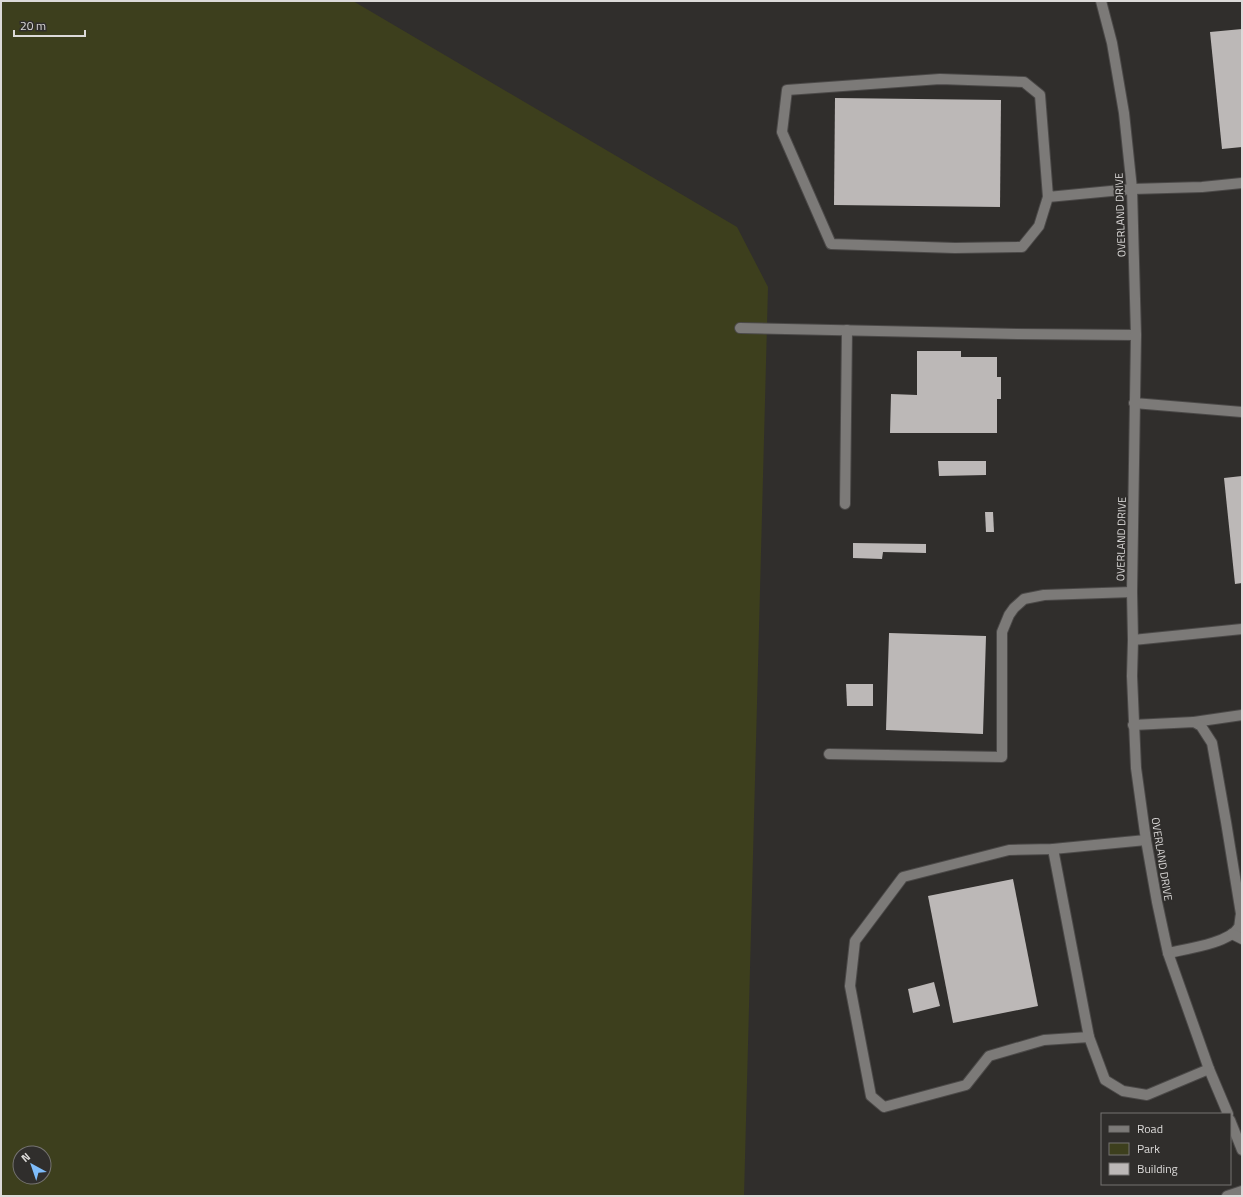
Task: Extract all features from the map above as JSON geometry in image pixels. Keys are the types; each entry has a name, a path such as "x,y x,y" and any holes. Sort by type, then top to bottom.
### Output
{"street":[{"name":"OVERLAND DRIVE","path":"1101,1 1112,43 1124,113 1132,189 1136,335 1132,592 1134,640 1132,676 1136,768 1146,840 1168,953 1209,1069 1228,1113"},
{"path":"940,79 1024,82 1040,95 1048,197 1039,226 1022,247 955,248 831,244 782,132 787,90 940,79"},
{"path":"1048,197 1132,189 1202,187 1242,183"},
{"path":"740,328 1136,335"},
{"path":"846,504 847,330"},
{"path":"1134,403 1242,412"},
{"path":"829,754 1002,756 1002,632 1009,615 1014,608 1024,599 1044,595 1132,592"},
{"path":"1134,640 1242,629"},
{"path":"1133,725 1194,722 1242,715"},
{"path":"1168,953 1219,941 1232,934 1239,926 1241,914 1212,743 1201,726 1194,722"},
{"path":"1089,1037 1044,1040 989,1056 966,1085 884,1106 871,1096 850,986 855,940 903,877 1009,850 1053,849 1146,840"},
{"path":"1053,849 1089,1037 1105,1080 1123,1091 1147,1095 1209,1069"},
{"path":"1232,934 1242,939"},
{"path":"1231,1122 1242,1150"},
{"path":"1227,1196 1242,1191"}],"green space":[{"path":"1,1 353,1 737,227 768,287 744,1196 1,1196"}],"building":[{"path":"1242,29 1242,147 1222,149 1210,32"},
{"path":"835,98 1001,100 1000,207 834,205"},
{"path":"917,351 961,351 961,357 997,357 997,377 1001,377 1001,399 997,399 997,433 890,433 891,394 917,395"},
{"path":"938,461 986,461 986,475 939,476"},
{"path":"1242,476 1242,583 1235,584 1224,478"},
{"path":"985,512 993,512 994,532 986,532"},
{"path":"853,543 926,544 926,553 883,552 882,559 853,558"},
{"path":"889,633 986,636 983,734 886,730"},
{"path":"846,684 873,684 873,706 847,706"},
{"path":"1013,879 1038,1006 953,1023 928,896"},
{"path":"934,982 940,1006 913,1013 908,989"}]}
